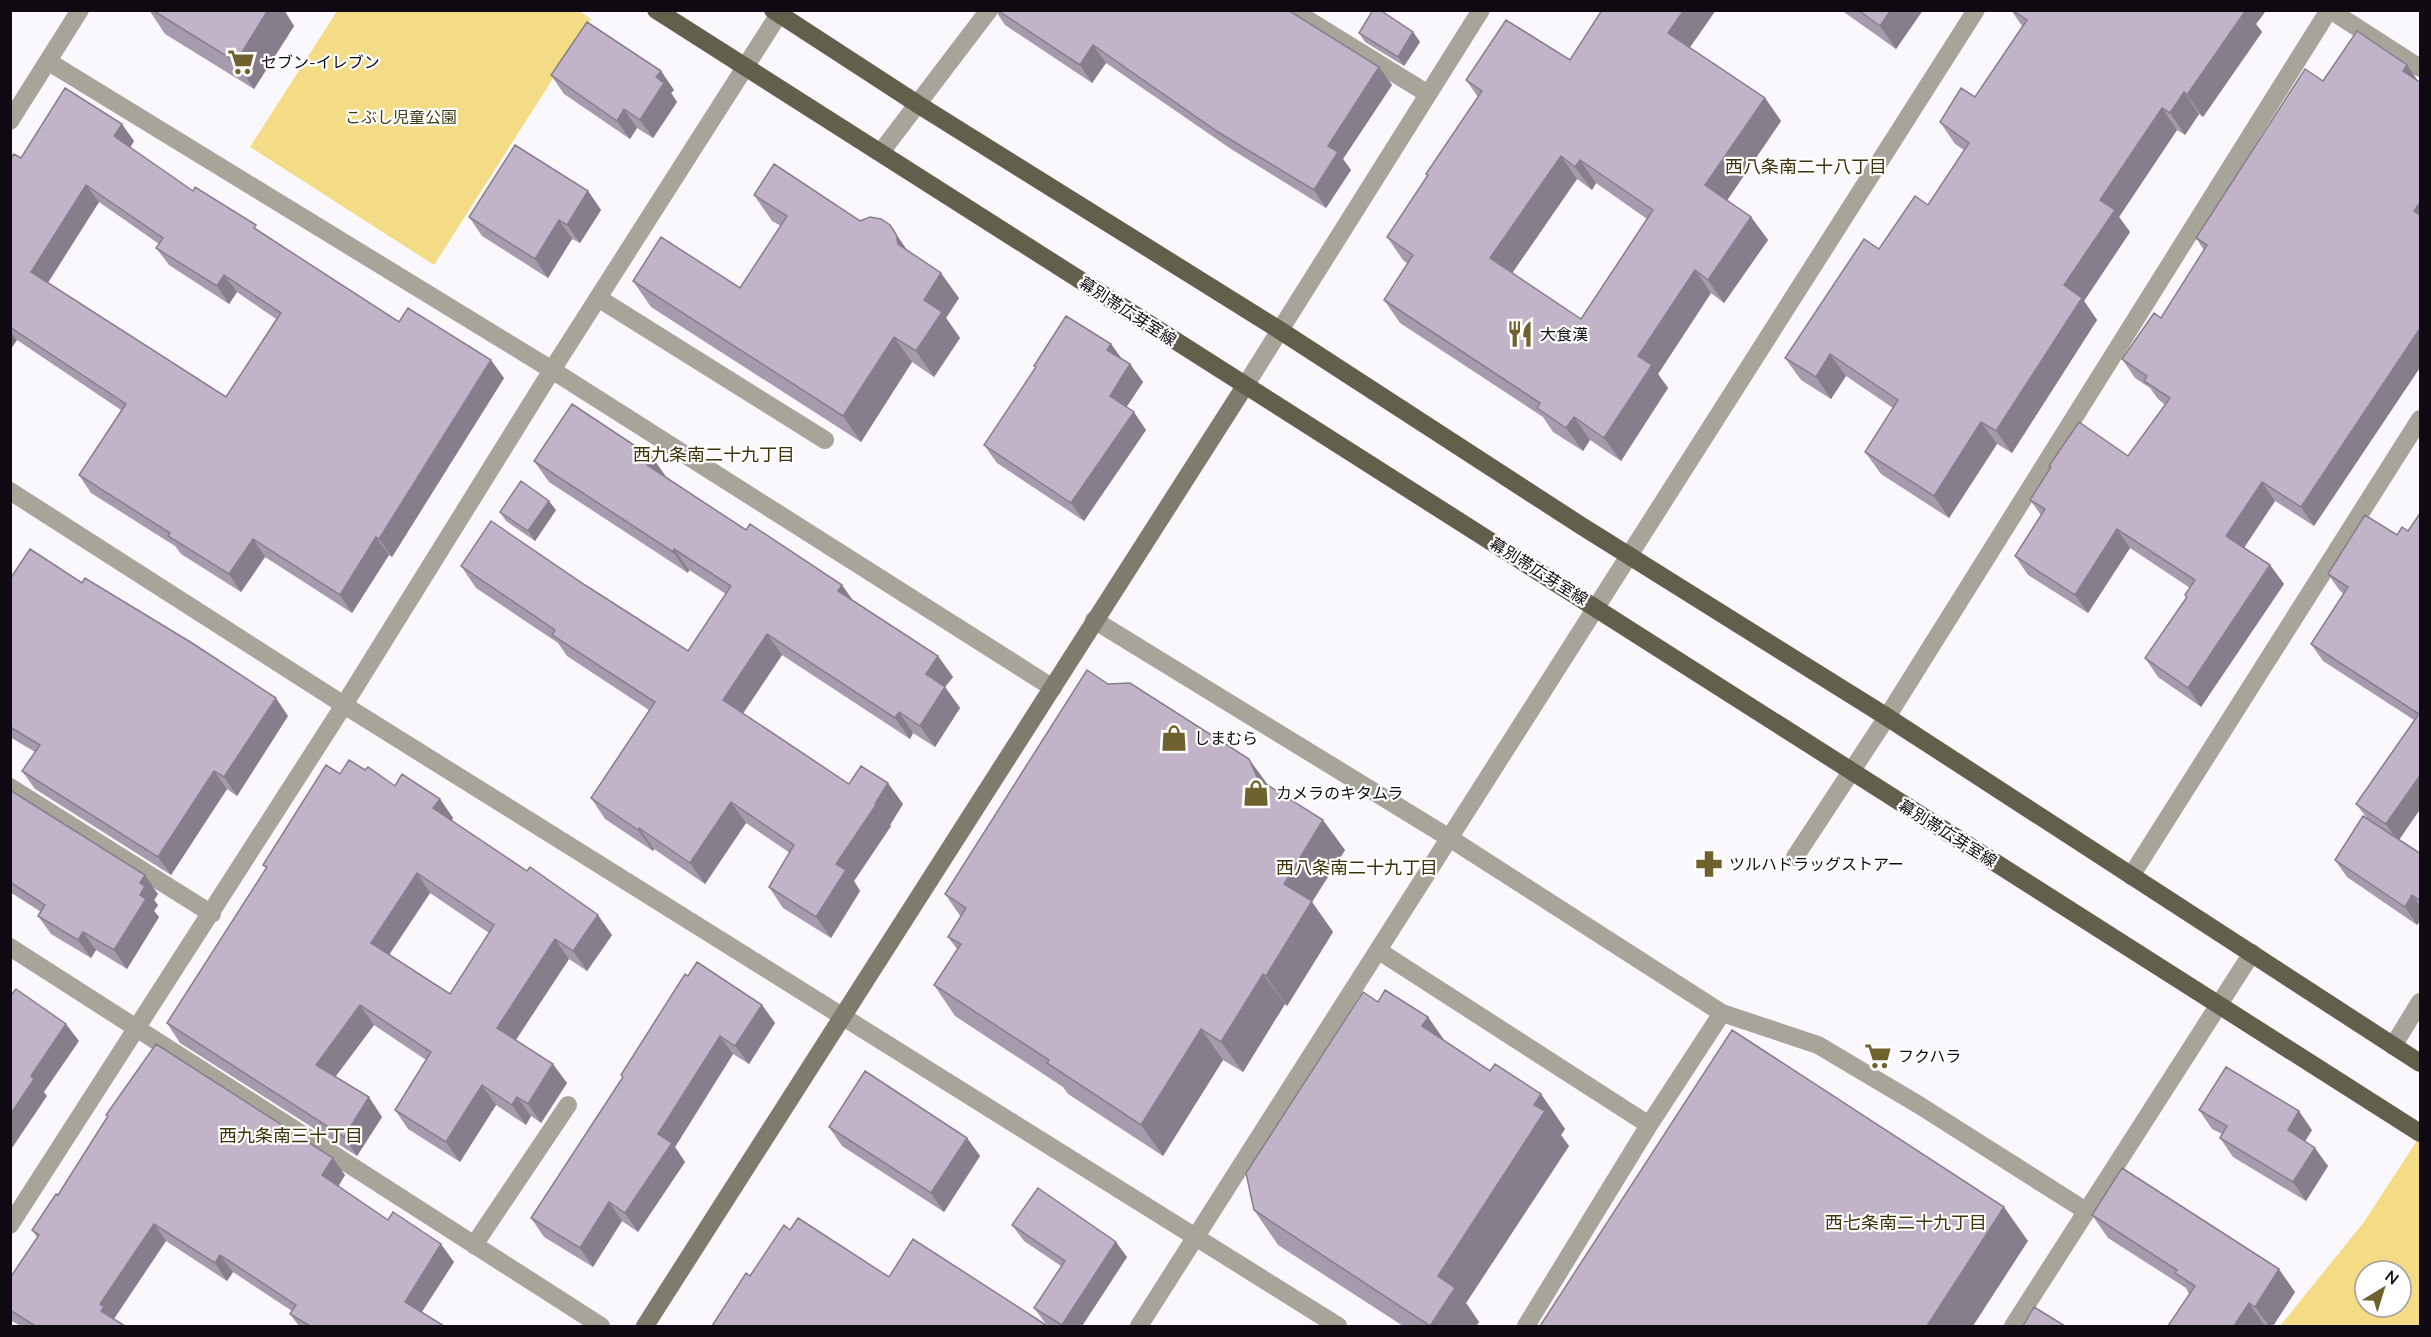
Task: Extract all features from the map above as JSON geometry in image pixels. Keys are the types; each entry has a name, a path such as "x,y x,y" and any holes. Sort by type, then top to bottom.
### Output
{"main road":[{"name":"幕別帯広芽室線","path":"656,10 2421,1133"},
{"path":"776,13 1887,717 2421,1063"}],"street":[{"path":"10,121 81,10"},
{"path":"881,152 989,10"},
{"path":"1292,10 1428,94"},
{"path":"645,1326 1053,688 1094,620 1281,331 1481,10"},
{"path":"1139,1326 1598,608 1976,10"},
{"path":"1796,857 1887,717 2330,10 2421,68"},
{"path":"10,1225 212,914 552,370 746,68 776,13"},
{"path":"49,62 552,370 1053,688"},
{"path":"598,298 825,440"},
{"path":"2131,876 2421,419"},
{"path":"10,491 344,705 1338,1326"},
{"path":"1094,620 1451,839 1722,1013 1818,1045 1920,1105 2086,1211"},
{"path":"10,787 212,914"},
{"path":"10,947 601,1326"},
{"path":"1379,951 1649,1125"},
{"path":"2013,1326 2252,953"},
{"path":"2393,1046 2421,1002"},
{"path":"1526,1326 1649,1125 1722,1013"},
{"path":"474,1245 568,1105"}],"green space":[{"name":"こぶし児童公園","path":"578,10 591,19 434,265 250,147 337,11"},
{"path":"2420,1136 2420,1326 2280,1326 2364,1222"}],"building":[{"path":"152,10 268,10 236,62"},
{"path":"997,10 1288,10 1379,67 1328,146 1338,152 1314,190 1218,132 1093,45 1080,65"},
{"path":"1373,10 1380,10 1413,32 1398,57 1359,33"},
{"path":"1602,10 1684,10 1668,33 1765,98 1705,185 1751,217 1708,280 1695,270 1638,356 1652,365 1604,438 1574,417 1566,428 1537,408 1540,403 1384,300 1413,255 1387,237 1482,91 1466,80 1506,20 1570,60","holes":["1561,156 1575,167 1580,160 1653,210 1581,319 1490,258"]},
{"path":"1858,10 1891,10 1880,26"},
{"path":"2012,10 2246,10 2187,95 2184,92 2170,113 2162,108 2100,200 2115,210 2064,285 2082,298 1996,431 1981,422 1934,496 1865,452 1898,400 1830,354 1816,377 1785,358 1864,239 1879,249 1915,196 1928,205 1969,143 1940,122 1961,88 1975,97 2027,20"},
{"path":"587,22 661,71 656,77 664,83 640,120 624,109 617,121 551,75"},
{"path":"2357,31 2407,65 2403,71 2421,83 2421,201 2414,211 2421,216 2421,327 2301,507 2262,482 2226,536 2270,565 2188,688 2145,658 2187,597 2185,595 2195,580 2117,529 2075,595 2015,556 2045,509 2030,500 2051,467 2049,466 2079,422 2128,456 2170,398 2144,381 2147,376 2122,359 2154,313 2161,318 2207,245 2196,238 2305,69 2323,81"},
{"path":"65,88 122,124 114,136 193,191 195,187 256,225 254,228 399,322 408,308 491,360 379,539 376,537 340,595 253,539 229,574 168,536 170,533 79,475 126,404 10,327 10,159 14,154 21,158","holes":["86,185 163,238 156,248 217,286 224,275 281,313 226,397 31,272"]},
{"path":"515,145 588,191 567,225 559,220 535,259 469,217"},
{"path":"774,164 860,221 870,217 881,219 890,225 896,234 898,244 941,273 924,300 942,312 916,351 894,337 843,416 633,281 661,237 740,288 787,216 754,195"},
{"path":"1066,316 1111,344 1107,350 1130,364 1110,396 1134,412 1071,503 984,445 1036,367 1034,366"},
{"path":"572,404 652,457 647,465 746,530 750,524 842,585 838,591 938,656 926,674 945,687 920,726 899,712 895,718 767,634 723,700 849,784 861,766 888,783 836,864 846,870 816,917 769,887 794,845 731,802 690,863 591,798 655,702 552,635 555,630 461,566 491,521 688,651 731,586 674,549 673,552 534,461"},
{"path":"521,481 549,501 528,531 500,512"},
{"path":"2421,512 2421,774 2386,824 2356,804 2419,714 2311,644 2348,587 2328,574 2365,515 2397,535 2402,527 2408,531"},
{"path":"30,549 82,583 85,578 192,643 276,698 224,777 214,771 158,857 22,771 40,745 10,727 10,579"},
{"path":"1087,670 1108,684 1130,683 1249,759 1258,779 1323,820 1284,884 1312,901 1266,976 1263,974 1221,1042 1201,1029 1141,1125 1047,1063 1049,1060 934,985 961,944 948,937 966,908 945,894"},
{"path":"349,760 365,770 368,767 395,786 402,774 440,799 433,808 527,871 530,867 598,915 573,951 555,939 497,1028 553,1064 528,1104 517,1097 512,1105 482,1085 446,1142 395,1110 431,1052 360,1005 316,1065 369,1097 344,1137 167,1023 267,867 263,865 326,765 340,774","holes":["417,873 494,925 450,994 371,943"]},
{"path":"10,790 145,875 140,883 145,886 140,895 146,899 114,950 83,932 78,940 38,916 45,905 10,882"},
{"path":"2363,816 2421,854 2421,901 2412,895 2405,907 2335,860"},
{"path":"697,962 762,1005 735,1046 720,1036 658,1134 672,1143 625,1213 609,1202 580,1248 531,1218 623,1077 621,1075 685,974 688,976"},
{"path":"16,989 66,1024 31,1076 34,1079 10,1115 10,993 12,994"},
{"path":"1385,990 1428,1017 1422,1026 1490,1071 1495,1064 1541,1094 1534,1105 1545,1111 1438,1276 1455,1288 1430,1326 1254,1210 1246,1173 1363,992 1378,1002"},
{"path":"1732,1030 2004,1207 1927,1326 1540,1326"},
{"path":"156,1044 333,1158 322,1175 388,1220 393,1212 441,1244 405,1302 444,1326 310,1326 290,1314 296,1305 220,1255 215,1263 154,1224 100,1304 104,1307 101,1311 125,1326 35,1326 10,1310 10,1278 39,1235 32,1230 56,1194 58,1195 108,1116 106,1115"},
{"path":"2226,1067 2299,1111 2288,1130 2315,1148 2293,1182 2220,1138 2227,1126 2199,1110"},
{"path":"865,1071 967,1138 931,1193 829,1127"},
{"path":"2122,1168 2279,1269 2255,1307 2249,1303 2234,1326 2168,1326 2195,1286 2175,1273 2177,1270 2092,1215"},
{"path":"1038,1188 1116,1242 1062,1325 1034,1308 1065,1261 1012,1225"},
{"path":"798,1218 889,1277 913,1239 1046,1326 712,1326 746,1273 750,1276 784,1225 790,1230"},
{"path":"2034,1307 2065,1326 2023,1326"}],"place":[{"name":"セブン-イレブン","path":"241,62"},
{"name":"大食漢","path":"1520,334"},
{"name":"しまむら","path":"1174,738"},
{"name":"カメラのキタムラ","path":"1256,793"},
{"name":"ツルハドラッグストアー","path":"1709,864"},
{"name":"フクハラ","path":"1878,1056"}],"district":[{"name":"西八条南二十八丁目","path":"1806,167"},
{"name":"西九条南二十九丁目","path":"714,455"},
{"name":"西八条南二十九丁目","path":"1357,868"},
{"name":"西九条南三十丁目","path":"291,1136"},
{"name":"西七条南二十九丁目","path":"1906,1223"}]}
